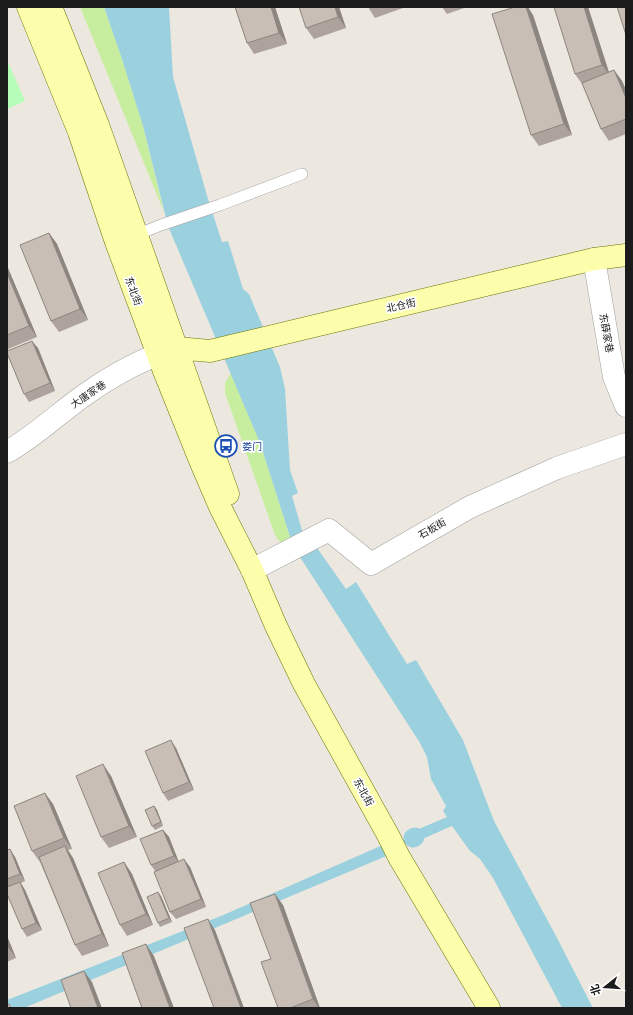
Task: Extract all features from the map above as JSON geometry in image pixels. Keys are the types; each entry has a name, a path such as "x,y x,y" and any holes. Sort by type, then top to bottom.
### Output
{"main road":[{"name":"东北街","path":"28,7 58,78 136,235 167,351"},
{"name":"东北街","path":"51,7 84,89 102,167 116,242 167,351 224,481 252,570 287,649 321,716 399,857 485,1007"},
{"name":"北仓街","path":"167,351 210,351 594,259 626,255"}],"street":[{"name":"东薛家巷","path":"594,259 614,377 626,406"},
{"name":"大唐家巷","path":"7,452 86,393 120,373 167,351"},
{"name":"石板街","path":"252,570 329,530 371,564 470,507 557,468 626,444"}],"lane":[{"path":"136,235 161,224 220,205 302,174"}],"green space":[{"path":"80,7 104,7 143,126 164,212"},
{"path":"7,60 25,101 7,109"},
{"path":"231,373 260,443 292,543 282,545 275,535 225,393 225,383"}],"water":[{"path":"104,7 169,7 173,77 208,199 222,242 228,241 243,289 249,294 280,367 285,389 290,470 298,493 292,496 304,537 315,545 346,589 356,582 407,664 416,660 463,740 494,821 593,1008 562,1008 493,878 480,859 470,851 452,826 420,840 418,840 414,833 414,831 447,817 443,811 446,806 431,779 427,757 420,743 292,543 260,443 168,226 143,126"},
{"path":"385,844 389,855 24,1008 7,1008 7,1000 221,916"}],"building":[{"path":"235,7 271,7 279,33 247,43"},
{"path":"299,7 335,7 338,17 306,28"},
{"path":"515,7 526,7 564,124 531,135 492,14"},
{"path":"554,7 584,7 602,65 575,74"},
{"path":"617,7 626,7 626,35"},
{"path":"614,70 626,98 626,119 601,129 582,83"},
{"path":"49,233 80,309 51,321 20,245"},
{"path":"7,273 29,326 7,335"},
{"path":"32,341 50,383 24,394 7,351"},
{"path":"171,740 189,782 163,793 145,751"},
{"path":"103,764 129,826 101,837 76,776"},
{"path":"45,793 64,838 32,851 14,806"},
{"path":"154,806 161,822 152,826 145,810"},
{"path":"163,830 174,856 151,865 140,839"},
{"path":"65,846 102,934 75,945 39,857"},
{"path":"10,849 20,874 7,879 7,850"},
{"path":"184,859 201,899 170,912 154,872"},
{"path":"124,862 146,914 120,925 98,873"},
{"path":"20,882 36,923 22,929 7,894 7,887"},
{"path":"158,892 169,918 158,923 147,897"},
{"path":"275,894 313,999 290,1008 278,1008 261,962 271,959 250,903"},
{"path":"208,919 241,1008 214,1008 184,928"},
{"path":"146,944 170,1008 142,1008 122,953"},
{"path":"84,971 98,1008 71,1008 61,980"},
{"path":"9,1004 11,1008 7,1008 7,1005"}],"place":[{"name":"娄门","path":"226,446"}]}
